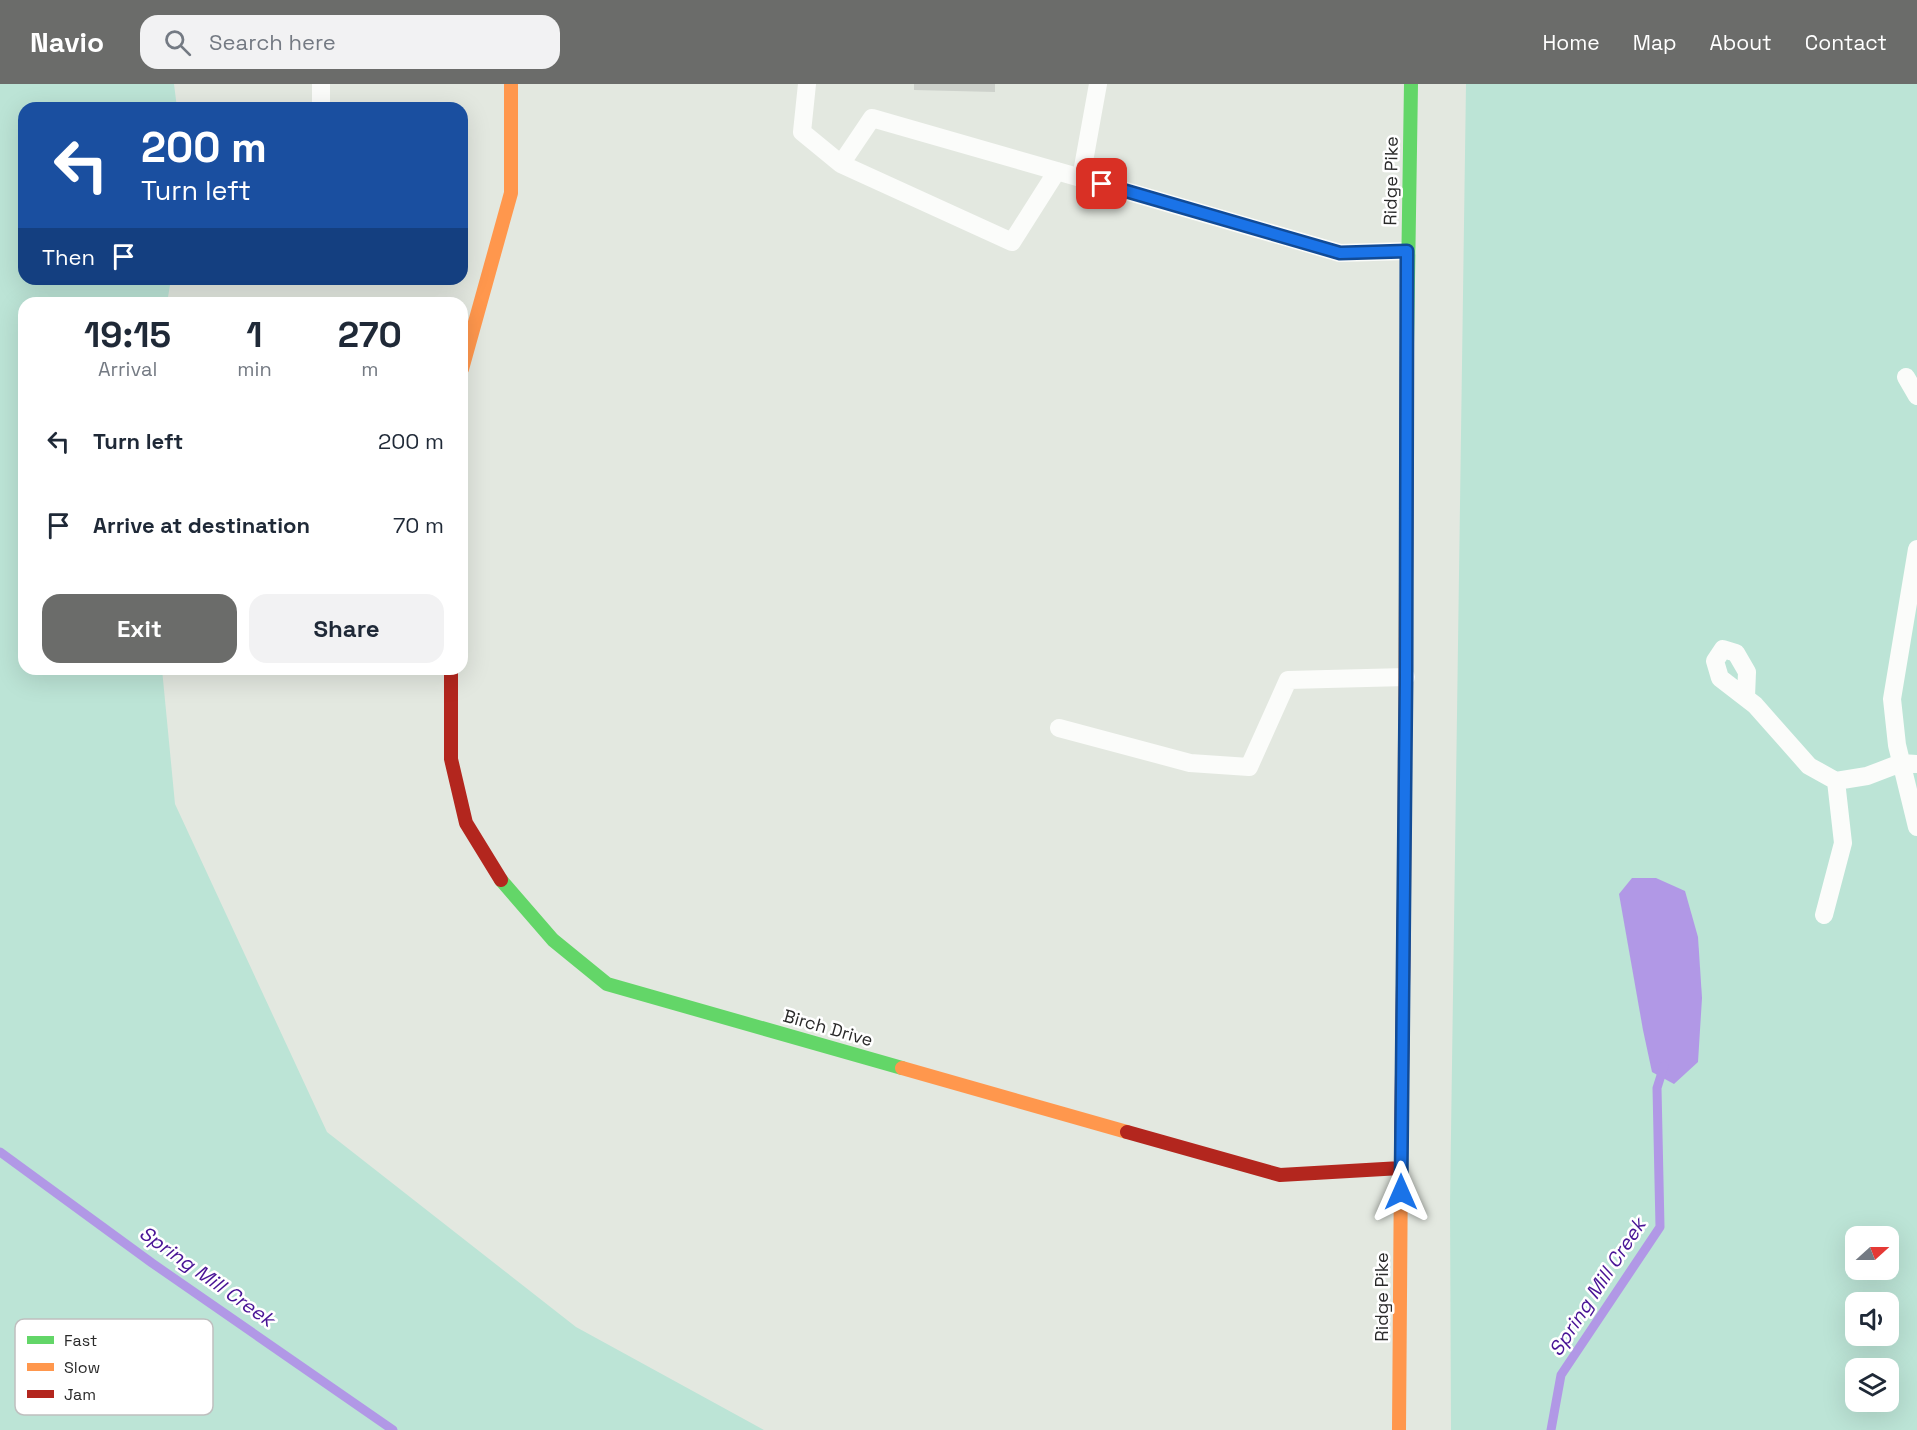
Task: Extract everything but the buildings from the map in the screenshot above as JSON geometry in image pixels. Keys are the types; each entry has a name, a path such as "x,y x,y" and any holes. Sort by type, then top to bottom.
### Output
{"street":[{"path":"468,347 511,193 511,84"},
{"name":"Ridge Pike","path":"1399,1430 1406,677 1407,251 1411,84"},
{"name":"Birch Drive","path":"451,675 451,759 466,823 503,884 553,940 607,984 1280,1175 1401,1168"}],"lane":[{"path":"321,84 321,102"},
{"path":"807,84 802,132 841,164 1012,242 1057,171"},
{"path":"1081,178 1098,84"},
{"path":"841,164 872,118 1340,253 1407,251"},
{"path":"1905,377 1917,396"},
{"path":"1917,549 1892,699 1909,764 1917,827"},
{"path":"1059,728 1190,763 1248,767 1288,680 1406,677"},
{"path":"1746,698 1755,705 1809,766 1836,781 1867,776 1909,764"},
{"path":"1824,915 1843,843 1836,781"}],"green space":[{"path":"0,84 174,84 176,102 18,102 18,285 170,285 168,297 18,297 18,675 163,675 175,804 327,1132 576,1327 764,1430 0,1430"},
{"path":"1466,84 1917,84 1917,1430 1451,1430 1450,1204"}],"shaded area":[{"path":"1632,878 1656,878 1685,891 1698,937 1702,998 1698,1062 1674,1084 1652,1072 1643,1030 1619,894"}],"waterway":[{"name":"Spring Mill Creek","path":"1551,1430 1561,1375 1660,1227 1657,1088 1664,1066"},
{"name":"Spring Mill Creek","path":"0,1152 152,1263 393,1430"}],"traffic: fast":[{"path":"1407,344 1411,84"},
{"path":"501,880 553,940 607,984 902,1068"}],"traffic: slow":[{"path":"468,347 511,193 511,84"},
{"path":"1404,898 1406,581"},
{"path":"902,1068 1127,1132"},
{"path":"1399,1430 1401,1162"}],"traffic: jam":[{"path":"1406,581 1407,344"},
{"path":"451,675 451,759 466,823 501,880"},
{"path":"1401,1162 1404,898"},
{"path":"1127,1132 1280,1175 1401,1168"}],"route":[{"path":"1102,184 1340,253 1407,251 1401,1192"}]}
